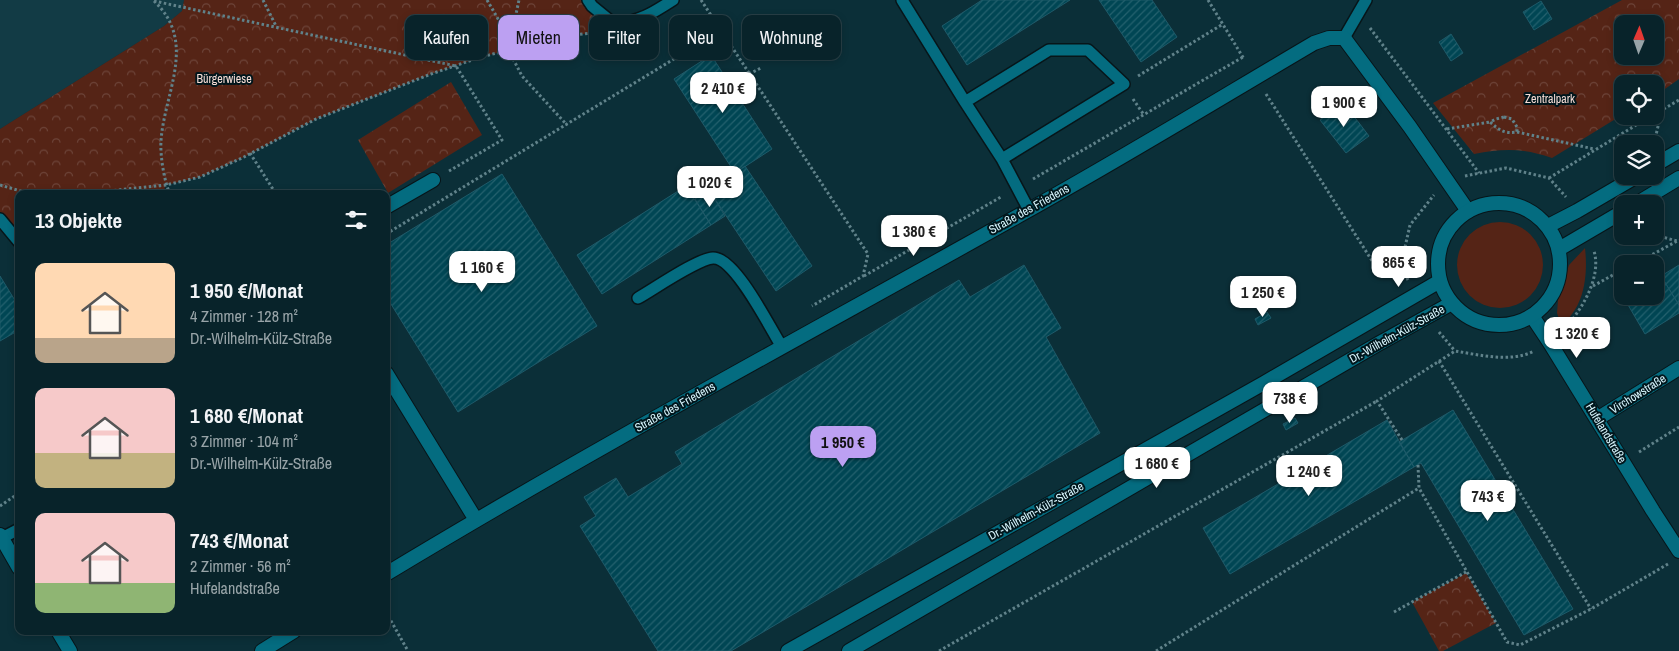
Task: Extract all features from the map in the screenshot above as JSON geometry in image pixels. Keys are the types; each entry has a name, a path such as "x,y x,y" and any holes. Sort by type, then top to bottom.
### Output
{"street":[{"name":"Straße des Friedens","path":"390,572 476,520 1029,210 1314,43 1329,38 1344,38"},
{"path":"1344,38 1447,179 1468,211"},
{"path":"1664,160 1679,151"},
{"path":"1651,195 1679,178"},
{"path":"390,205 433,180"},
{"path":"1548,226 1622,185"},
{"name":"Dr.-Wilhelm-Külz-Straße","path":"1489,203 1511,203 1531,211 1548,226 1555,237 1559,249 1561,268 1557,287 1547,304 1532,316 1519,323 1504,325 1475,321 1452,303 1440,281 1438,268 1442,242 1448,229 1457,219 1468,211 1489,203"},
{"path":"1559,249 1614,217"},
{"name":"Dr.-Wilhelm-Külz-Straße","path":"788,651 1264,383 1440,281"},
{"name":"Dr.-Wilhelm-Külz-Straße","path":"848,651 1452,303"},
{"name":"Hufelandstraße","path":"1532,316 1623,462 1675,557"},
{"name":"Virchowstraße","path":"1597,419 1679,368"},
{"path":"390,380 476,520"},
{"path":"1,536 15,561"},
{"path":"60,635 70,651"},
{"path":"262,651 288,635"}],"lane":[{"path":"588,0 603,15"},
{"path":"649,15 674,0"},
{"path":"902,0 1002,159 1029,210"},
{"path":"1344,38 1366,0"},
{"path":"965,102 1049,50 1088,50 1124,84 1002,159"},
{"path":"0,219 15,237"},
{"path":"638,298 700,262 714,258 726,263 741,278 782,347"},
{"path":"1,536 15,531"}],"path":[{"path":"155,0 456,66 502,140 433,180"},
{"path":"155,0 163,10 175,36 176,72 161,142 168,190"},
{"path":"263,0 277,26"},
{"path":"487,0 498,19"},
{"path":"517,15 520,0"},
{"path":"701,0 710,15"},
{"path":"1208,0 1376,267 1401,264"},
{"path":"1359,14 1479,173"},
{"path":"1144,115 1124,84 1223,24"},
{"path":"732,49 868,254 863,276"},
{"path":"118,190 166,185 200,177 324,116 364,99 456,66 498,53"},
{"path":"804,310 1244,57"},
{"path":"514,60 522,76 567,125"},
{"path":"390,232 673,60"},
{"path":"749,74 761,68"},
{"path":"1664,109 1679,100"},
{"path":"1447,129 1490,122 1496,118 1504,117 1512,119 1518,128 1517,132"},
{"path":"1490,122 1506,133 1517,132 1595,149"},
{"path":"1550,178 1635,125"},
{"path":"250,153 273,190"},
{"path":"1416,295 1401,264 1410,225 1447,179 1506,168 1550,178 1578,211"},
{"path":"0,184 18,190"},
{"path":"1428,316 1455,351 1497,358 1529,354 1550,343 1574,318 1592,287 1596,256 1588,232"},
{"path":"1664,237 1678,240"},
{"path":"1651,255 1678,240"},
{"path":"1592,287 1614,275"},
{"path":"939,651 1378,401 1455,351"},
{"path":"1440,361 1591,609"},
{"path":"1378,401 1402,440"},
{"path":"1623,462 1679,427"},
{"path":"1418,465 1419,488 1507,642 1520,645 1591,609 1675,557"},
{"path":"1156,651 1419,488"},
{"path":"0,506 15,496"},
{"path":"1394,612 1466,572"},
{"path":"390,619 408,651"}],"shaded area":[{"path":"0,0 184,0 182,11 164,26 0,129"}],"green space":[{"name":"Bürgerwiese","path":"184,0 588,0 604,15 589,15 589,33 579,34 579,15 498,15 498,53 488,55 488,15 405,15 405,60 472,60 316,119 244,157 200,177 166,185 164,190 15,190 15,243 0,230 0,129 164,26 182,11"},
{"name":"Zentralpark","path":"1622,0 1679,0 1679,79 1664,90 1664,75 1614,75 1614,120 1552,158 1532,152 1513,150 1474,154 1433,103"},
{"path":"451,82 482,135 390,192 390,190 386,190 358,140"},
{"path":"1500,222 1517,225 1531,234 1540,248 1543,265 1540,282 1531,296 1517,305 1500,308 1483,305 1469,296 1460,282 1457,265 1460,248 1469,234 1483,225"},
{"path":"1585,248 1586,269 1580,300 1569,318 1561,325 1557,313 1558,300 1569,265"},
{"path":"1466,573 1496,623 1443,651 1439,651 1412,602"}],"building":[{"path":"982,0 1070,0 967,65 942,26"},
{"path":"1099,0 1152,0 1177,37 1141,62"},
{"path":"1541,1 1552,19 1534,30 1523,12"},
{"path":"1451,34 1463,53 1451,61 1439,42"},
{"path":"703,60 714,60 772,149 735,173 674,79"},
{"path":"1343,102 1369,136 1346,153 1320,120"},
{"path":"745,166 812,266 776,291 709,190"},
{"path":"502,174 597,326 458,412 390,302 390,243"},
{"path":"686,186 711,225 602,294 577,255"},
{"path":"709,190 725,216 711,225 695,199"},
{"path":"1024,265 1061,328 1046,337 1100,433 731,651 658,651 580,526 596,516 584,497 616,478 628,497 682,464 675,452 959,280 970,297"},
{"path":"1679,265 1679,305 1664,281 1664,274"},
{"path":"0,276 15,300 15,332 0,341"},
{"path":"1664,281 1679,305 1679,313 1645,334 1628,305 1664,305"},
{"path":"1267,312 1271,318 1258,325 1255,319"},
{"path":"1453,410 1573,609 1524,635 1421,463 1414,467 1399,442"},
{"path":"1295,418 1298,423 1286,430 1283,424"},
{"path":"1387,420 1414,467 1230,574 1203,528"}]}
